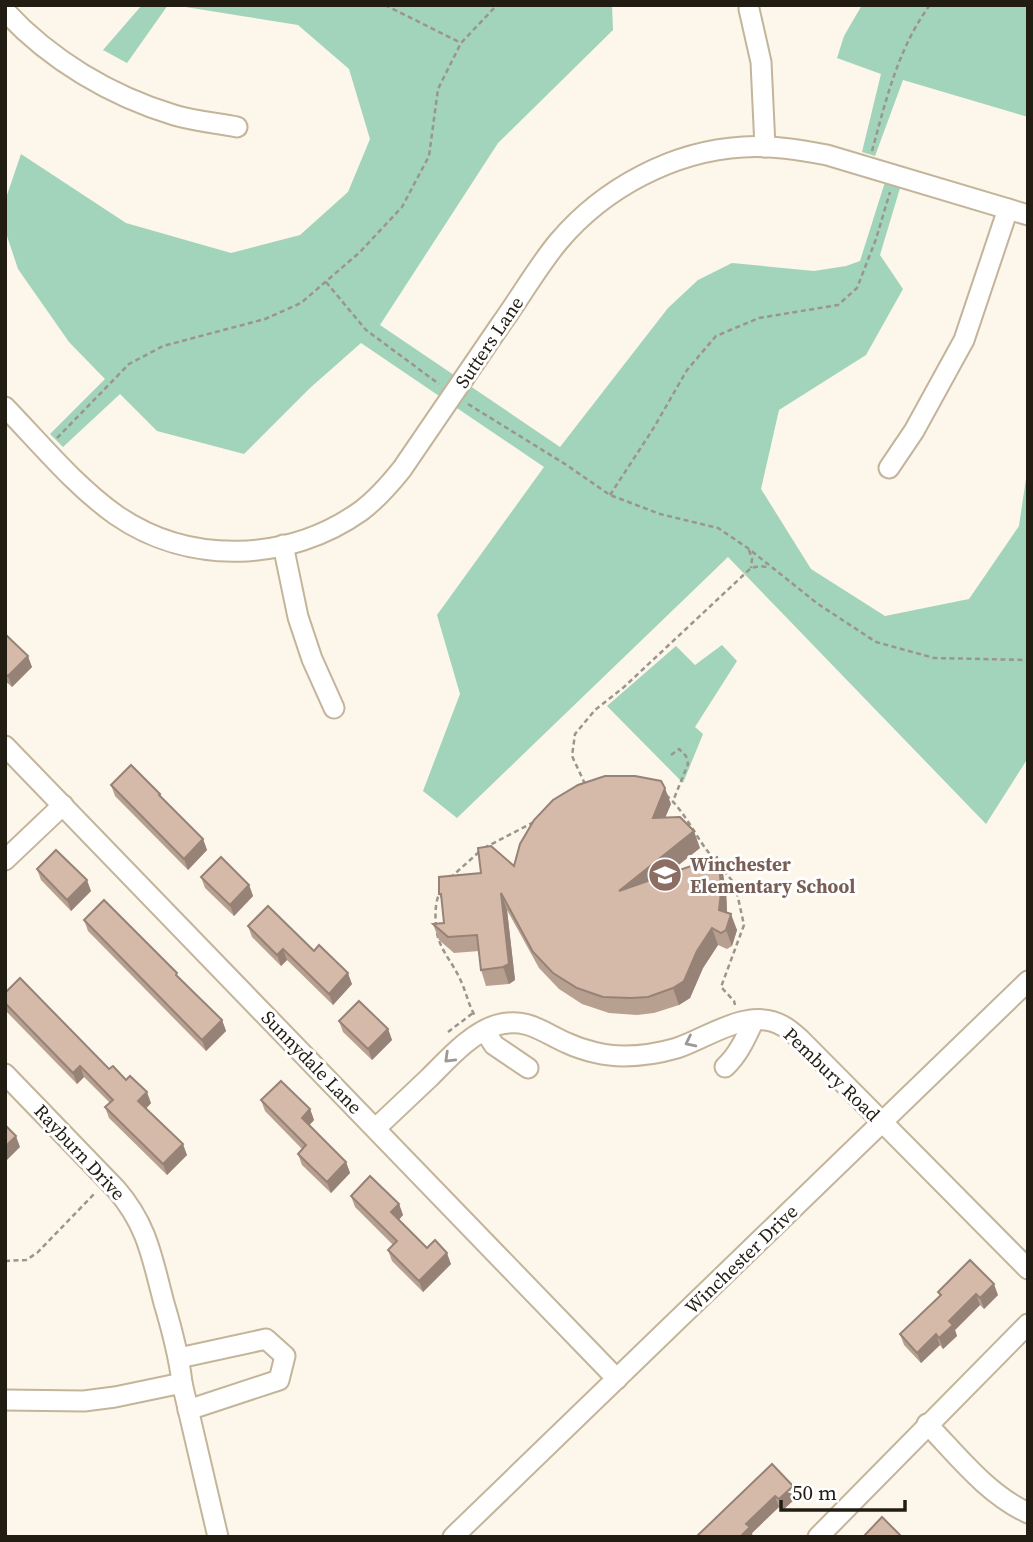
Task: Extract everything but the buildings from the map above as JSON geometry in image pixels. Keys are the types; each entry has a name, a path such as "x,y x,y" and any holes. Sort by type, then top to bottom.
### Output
{"street":[{"path":"749,9 761,62 765,147"},
{"path":"5,11 62,60 111,90 176,116 237,127"},
{"name":"Sutters Lane","path":"5,407 96,500 129,523 189,548 237,553 259,551 310,538 338,526 386,489 558,243 594,207 630,182 677,160 724,149 765,147 799,150 827,155 1028,215"},
{"path":"889,468 914,431 964,340 1008,209"},
{"path":"283,545 298,617 312,660 334,708"},
{"name":"Sunnydale Lane","path":"5,746 617,1379"},
{"path":"5,860 63,805"},
{"name":"Winchester Drive","path":"453,1537 1028,981"},
{"name":"Pembury Road","path":"747,1021 761,1020 781,1024 800,1039 1028,1269"},
{"path":"376,1128 468,1040 496,1025 531,1024 593,1052 622,1056 652,1054 678,1048 714,1030 747,1021 741,1046 725,1067"},
{"path":"485,1031 494,1045 528,1068"},
{"name":"Rayburn Drive","path":"5,1074 130,1205 144,1232 179,1358 182,1383 218,1537"},
{"path":"818,1537 1028,1324"},
{"path":"179,1358 266,1339 285,1356 279,1380 188,1410"},
{"path":"5,1400 84,1401 182,1383"},
{"path":"927,1424 985,1485 1028,1513"}],"path":[{"path":"384,5 461,43"},
{"path":"46,450 129,364 163,346 265,319 301,303 360,252 402,207 429,156 438,89 461,43 497,5"},
{"path":"610,495 687,370 716,336 759,318 838,305 857,288 876,239 892,185 871,153 891,82 914,28 930,5"},
{"path":"326,282 366,330 454,394 610,495 660,514 718,528 818,604 876,642 934,658 1028,660"},
{"path":"749,550 751,568"},
{"path":"587,790 572,756 575,734 595,710 624,687 751,568 771,568"},
{"path":"671,755 679,749 686,756 688,764 673,801"},
{"path":"662,791 673,801 705,849 735,884 744,925 721,987 747,1021"},
{"path":"448,879 485,847 538,819"},
{"path":"442,889 437,898 435,918 438,938 460,979 472,1013 485,1031"},
{"path":"5,1261 26,1260 37,1253 107,1180"}],"green space":[{"path":"142,5 168,5 127,63 103,50"},
{"path":"173,5 612,5 613,30 498,143 380,325 560,447 668,308 698,280 732,263 814,271 860,261 885,182 900,188 880,255 903,289 866,355 779,410 761,489 811,569 885,616 969,599 1019,526 1028,465 1028,758 986,824 728,557 457,818 423,791 460,694 437,615 544,467 361,343 310,388 244,454 157,431 120,394 63,447 50,434 105,379 69,342 18,269 5,230 5,201 21,154 126,223 231,253 300,235 348,192 370,139 349,69 298,25"},
{"path":"862,5 1028,5 1028,117 903,80 875,156 862,152 881,74 837,58 844,36"},
{"path":"722,645 737,661 695,727 703,734 683,783 607,706 676,646 695,665"}],"place":[{"name":"Winchester Elementary School","path":"665,875"}]}
